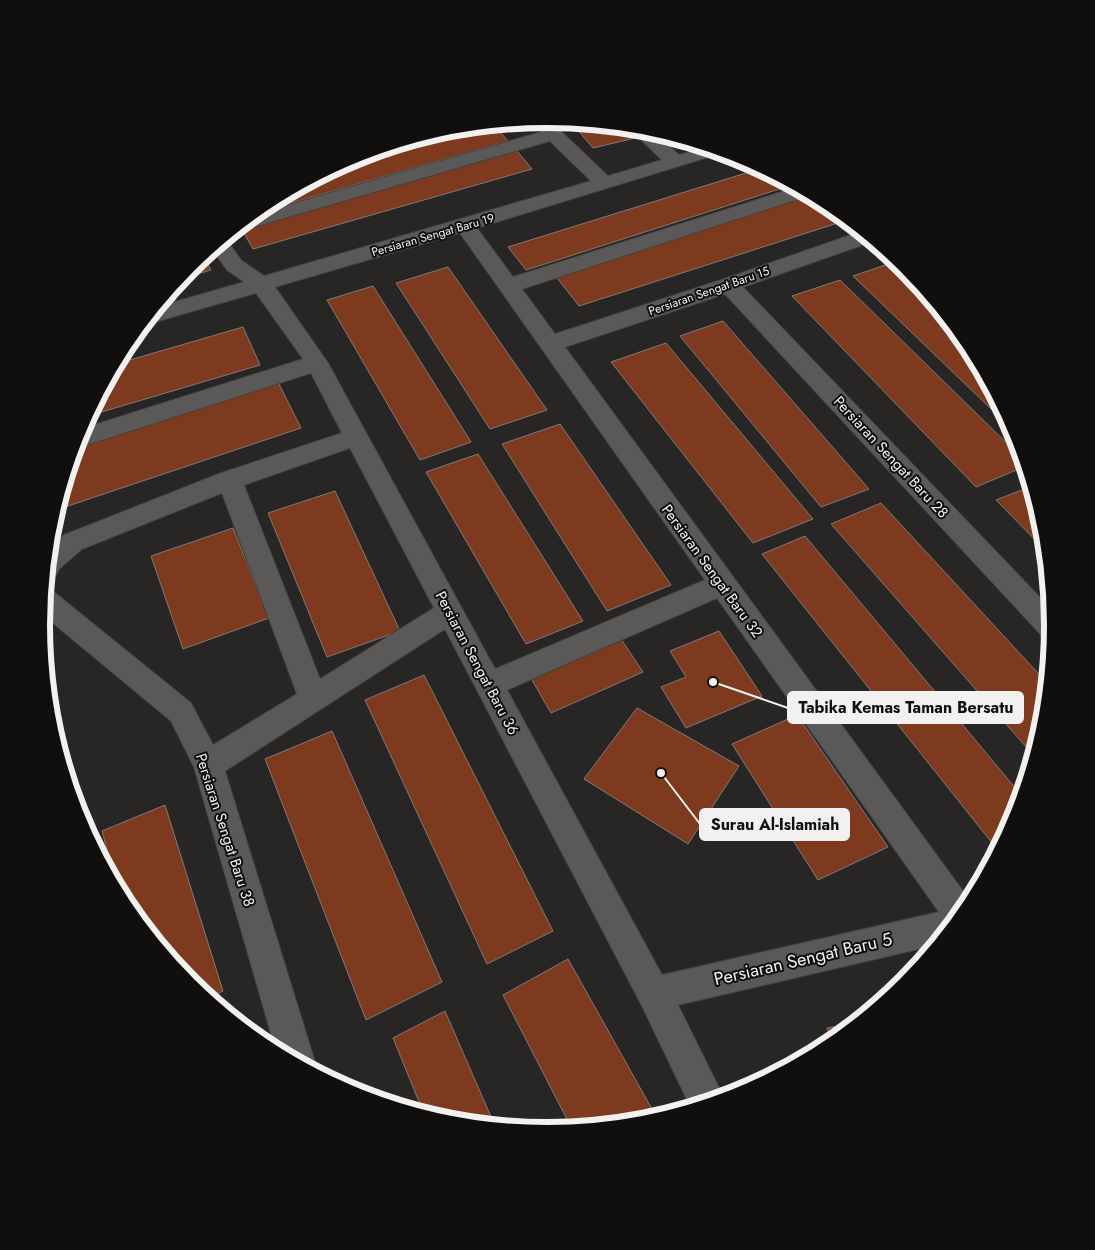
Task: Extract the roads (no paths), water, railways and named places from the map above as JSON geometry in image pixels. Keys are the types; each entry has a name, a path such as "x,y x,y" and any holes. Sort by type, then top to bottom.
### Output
{"street":[{"path":"547,128 605,184"},
{"path":"260,219 554,134"},
{"path":"651,138 675,162"},
{"name":"Persiaran Sengat Baru 19","path":"160,314 465,226 705,153"},
{"path":"508,286 795,194"},
{"name":"Persiaran Sengat Baru 32","path":"465,226 956,909"},
{"name":"Persiaran Sengat Baru 15","path":"549,344 729,285 861,239"},
{"name":"Persiaran Sengat Baru 36","path":"222,249 234,265 262,285 317,363 654,994 705,1097"},
{"name":"Persiaran Sengat Baru 28","path":"729,285 1045,620"},
{"path":"87,437 317,363"},
{"path":"54,558 73,542 230,480 357,436"},
{"path":"230,480 313,699"},
{"path":"489,685 722,584"},
{"name":"Persiaran Sengat Baru 38","path":"51,605 181,712 208,765 285,1047"},
{"path":"208,765 450,612"},
{"name":"Persiaran Sengat Baru 5","path":"654,994 942,927"}],"place":[{"name":"Tabika Kemas Taman Bersatu","path":"713,682"},
{"name":"Surau Al-Islamiah","path":"661,773"}]}
